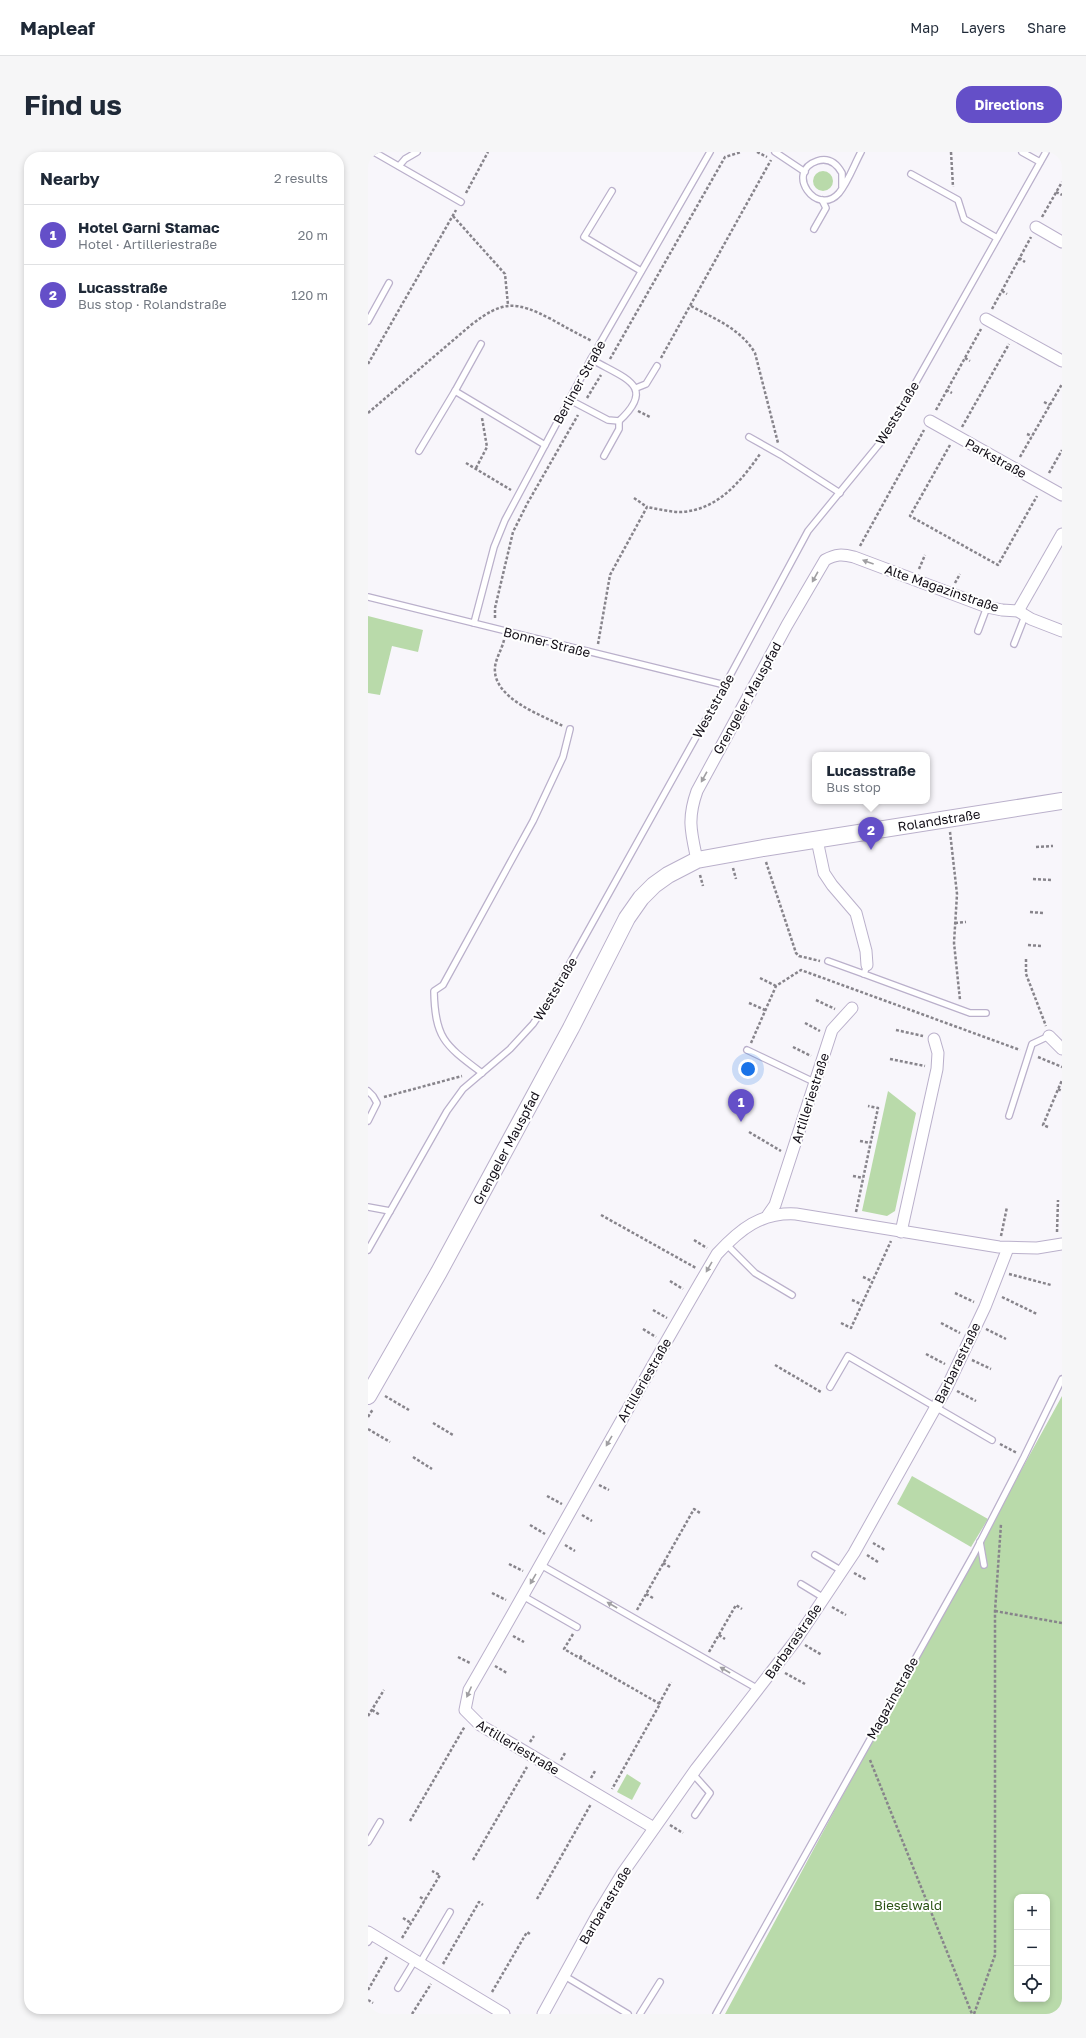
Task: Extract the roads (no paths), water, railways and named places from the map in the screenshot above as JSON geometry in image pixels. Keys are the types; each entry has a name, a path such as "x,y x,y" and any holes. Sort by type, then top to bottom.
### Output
{"main road":[{"name":"Rolandstraße","path":"641,898 668,874 697,868 762,848 1062,801"},
{"name":"Grengeler Mauspfad","path":"374,1399 439,1272 571,1028 627,918 641,898"}],"street":[{"path":"1036,228 1062,242"},
{"path":"986,319 1062,361"},
{"name":"Parkstraße","path":"930,421 1062,495"},
{"path":"1021,613 1062,534"},
{"name":"Grengeler Mauspfad","path":"697,868 691,830 690,809 697,791 825,560 834,555 848,556"},
{"name":"Alte Magazinstraße","path":"848,556 987,607 1021,613 1062,631"},
{"path":"817,840 824,873 832,885 856,913 866,951 865,969"},
{"name":"Artilleriestraße","path":"768,1215 775,1205 830,1036 838,1021 849,1011"},
{"path":"1049,1036 1062,1049"},
{"path":"898,1232 937,1069 938,1053 934,1039"},
{"name":"Artilleriestraße","path":"654,1828 480,1725 470,1717 465,1710 469,1690 717,1254 737,1233 768,1215 782,1213 1004,1248 1037,1248 1059,1244"},
{"name":"Barbarastraße","path":"543,2014 563,1975 606,1900 654,1828 693,1774 796,1640 842,1571 879,1510 936,1408 962,1355 991,1292 1004,1248"},
{"path":"370,1936 394,1948 504,2014"}],"lane":[{"path":"374,152 461,202"},
{"path":"399,166 404,159 417,152"},
{"name":"Berliner Straße","path":"474,623 494,547 518,494 591,360 710,152"},
{"path":"775,152 805,172"},
{"path":"842,187 842,173 834,162 821,160 814,162 805,172 803,178 806,190 810,195 822,200 834,197 842,187 861,152"},
{"path":"1022,152 1040,162"},
{"name":"Weststraße","path":"368,1250 447,1111 463,1089 510,1049 533,1024 550,999 725,685 808,531 885,437 1046,152"},
{"path":"911,174 958,200 964,219 997,238"},
{"path":"612,191 584,237 641,271"},
{"path":"814,229 826,208 822,200"},
{"path":"368,321 389,283"},
{"path":"419,451 481,344"},
{"path":"591,360 605,367 636,388"},
{"path":"636,388 646,384 656,366"},
{"path":"604,456 619,429 619,421 632,408 637,398 636,388"},
{"path":"455,391 545,445"},
{"path":"570,400 608,420 619,421"},
{"path":"749,437 840,492"},
{"name":"Bonner Straße","path":"368,597 725,685"},
{"path":"978,631 987,607"},
{"path":"1014,644 1021,613"},
{"path":"482,1073 456,1053 442,1038 434,1013 434,991 444,985 510,864 563,757 570,729"},
{"path":"828,961 865,969 970,1013 986,1012"},
{"path":"1009,1116 1032,1044 1049,1036"},
{"path":"747,1050 814,1082"},
{"path":"368,1091 376,1101 368,1121"},
{"path":"368,1207 390,1211"},
{"path":"726,1244 755,1273 792,1295"},
{"path":"830,1387 848,1356 992,1440"},
{"name":"Magazinstraße","path":"716,2014 980,1542 1024,1458 1062,1379"},
{"path":"980,1542 984,1565"},
{"path":"815,1555 842,1571"},
{"path":"541,1565 758,1690"},
{"path":"801,1584 824,1598"},
{"path":"523,1596 577,1627"},
{"path":"693,1774 710,1793 695,1816"},
{"path":"368,1842 380,1822"},
{"path":"398,1988 450,1912"},
{"path":"563,1975 628,2014"},
{"path":"640,2014 660,1982"}],"place":[{"name":"Lucasstraße","path":"871,850"},
{"name":"Hotel Garni Stamac","path":"741,1122"}],"park label":[{"name":"Bieselwald","path":"908,1905"}]}
